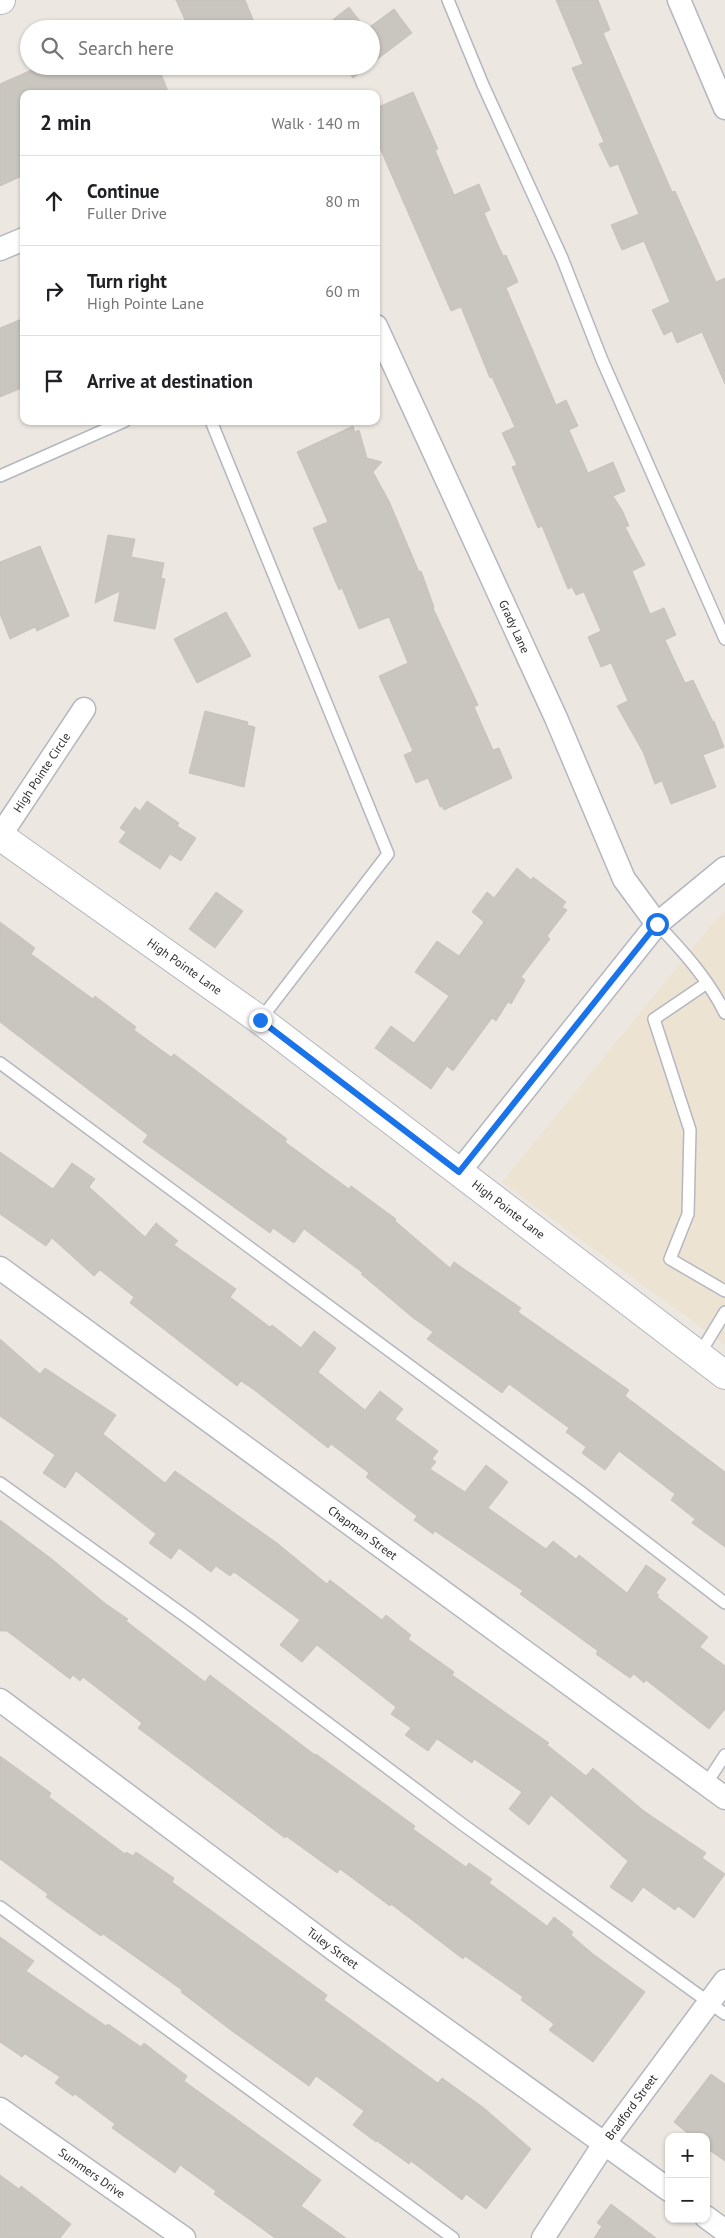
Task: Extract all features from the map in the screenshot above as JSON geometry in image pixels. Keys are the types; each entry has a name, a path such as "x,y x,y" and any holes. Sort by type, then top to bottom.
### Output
{"street":[{"path":"680,0 725,108"},
{"path":"0,249 20,240"},
{"name":"Grady Lane","path":"380,335 556,718 624,878 657,924"},
{"name":"High Pointe Circle","path":"0,836 84,710"},
{"name":"High Pointe Lane","path":"0,836 260,1020 725,1375"},
{"path":"459,1172 657,924 725,868"},
{"name":"Chapman Street","path":"0,1268 725,1798"},
{"name":"Tuley Street","path":"0,1700 336,1951 665,2187"},
{"name":"Bradford Street","path":"543,2238 604,2144 717,2008 725,1981"},
{"name":"Summers Drive","path":"0,2109 184,2238"},
{"path":"710,2220 725,2231"}],"lane":[{"path":"448,0 483,85 562,258 602,360 725,639"},
{"path":"0,476 115,425"},
{"path":"213,425 388,854 260,1020"},
{"path":"657,924 680,948 707,983 725,1013"},
{"path":"707,983 654,1019 690,1130 688,1214 670,1260 725,1291"},
{"path":"0,1063 582,1493 725,1603"},
{"path":"698,1355 725,1312"},
{"path":"0,1483 192,1621 462,1824 717,2008"},
{"path":"706,1784 725,1755"},
{"path":"0,1908 453,2238"}],"shaded area":[{"path":"725,912 725,1345 502,1182 718,917"}],"building":[{"path":"176,0 245,0 253,20 185,20"},
{"path":"556,0 598,0 610,30 603,33 672,192 675,191 716,282 725,278 725,384 702,332 677,343 672,331 664,335 652,310 670,302 644,241 622,250 611,225 639,214 618,164 610,167 599,144 604,142 572,68 583,64"},
{"path":"349,7 359,20 332,20"},
{"path":"394,9 412,33 380,57 380,20"},
{"path":"20,75 162,75 167,90 20,90 20,177 0,186 0,84"},
{"path":"413,92 438,149 435,150 454,195 479,184 490,210 484,213 503,256 506,255 518,282 506,288 556,405 566,400 578,426 569,430 588,473 613,462 625,491 613,496 622,510 629,526 625,527 645,565 632,571 650,614 664,608 676,635 665,640 685,683 693,680 714,721 724,747 703,755 716,787 671,804 662,781 655,784 643,752 617,706 628,701 611,663 601,667 588,637 601,631 584,592 576,595 572,587 568,589 542,526 538,528 512,467 517,465 502,433 515,427 492,377 490,378 461,307 451,311 380,148 380,106"},
{"path":"20,320 20,389 0,397 0,328"},
{"path":"353,426 355,432 359,430 367,458 382,462 373,472 389,501 419,572 421,571 433,608 478,705 474,707 493,750 499,748 512,778 444,810 442,806 440,807 428,778 416,783 404,755 413,751 379,676 408,663 389,617 359,629 342,588 339,590 313,528 328,522 297,452"},
{"path":"108,535 135,539 131,557 164,563 161,578 165,579 155,629 114,621 120,591 95,603"},
{"path":"40,546 69,616 37,631 35,627 10,639 0,614 0,562"},
{"path":"226,612 251,656 197,683 174,639"},
{"path":"205,711 248,722 247,725 255,727 244,787 189,773"},
{"path":"147,801 179,823 177,826 196,838 181,861 170,854 160,869 119,842 126,832 120,828 135,807 140,811"},
{"path":"517,868 531,880 533,877 566,902 562,907 567,910 547,936 550,939 521,977 525,980 511,1004 508,1002 496,1021 492,1018 453,1071 447,1066 431,1089 375,1048 391,1026 414,1043 449,996 415,972 437,941 459,956 484,922 472,912 487,892 494,898"},
{"path":"216,892 243,911 215,948 189,929"},
{"path":"0,922 35,948 31,954 93,999 95,996 136,1027 134,1030 171,1057 174,1054 287,1139 285,1142 349,1189 351,1186 396,1219 395,1221 450,1268 454,1262 521,1308 518,1312 629,1390 625,1396 725,1472 725,1547 692,1523 695,1519 671,1500 675,1494 619,1451 605,1470 582,1453 586,1447 566,1432 569,1428 509,1384 502,1393 427,1339 433,1332 361,1274 363,1273 304,1229 294,1243 273,1228 270,1233 143,1142 148,1135 0,1022"},
{"path":"0,1152 53,1189 72,1163 95,1179 89,1187 145,1237 156,1223 178,1241 174,1245 236,1289 230,1297 270,1327 272,1325 301,1348 314,1331 336,1348 318,1372 365,1410 380,1391 403,1409 395,1419 438,1451 432,1459 436,1462 430,1469 465,1492 486,1465 508,1482 488,1508 546,1549 553,1541 576,1559 579,1555 627,1593 646,1565 666,1579 656,1593 659,1595 657,1597 708,1637 700,1647 725,1666 725,1709 709,1729 646,1680 644,1683 634,1674 630,1678 596,1654 598,1651 520,1594 523,1591 435,1531 433,1534 414,1520 417,1516 366,1477 369,1473 331,1444 328,1448 241,1381 237,1386 130,1303 134,1297 100,1270 94,1276 52,1238 46,1246 0,1214"},
{"path":"0,1339 40,1374 45,1368 116,1415 103,1434 165,1483 175,1471 277,1543 327,1584 330,1580 382,1620 386,1615 411,1635 408,1639 454,1672 452,1675 549,1743 547,1745 586,1776 593,1768 644,1811 706,1853 702,1858 725,1874 694,1918 678,1906 675,1910 643,1887 632,1902 610,1887 628,1861 551,1795 529,1825 509,1809 522,1792 474,1759 472,1763 437,1739 428,1751 405,1735 411,1728 391,1714 396,1707 317,1645 302,1662 280,1645 300,1620 234,1572 230,1576 216,1566 211,1572 179,1548 171,1559 149,1543 156,1534 76,1471 65,1488 43,1473 55,1455 0,1416"},
{"path":"0,1520 53,1560 106,1604 128,1619 126,1621 205,1682 210,1675 315,1755 415,1826 413,1829 466,1867 469,1863 492,1879 489,1883 547,1926 554,1917 573,1932 571,1935 593,1954 645,1992 593,2062 549,2030 554,2024 521,2000 523,1997 465,1956 463,1959 391,1904 390,1906 340,1869 337,1873 286,1836 285,1838 138,1728 142,1723 83,1677 80,1681 73,1675 70,1679 7,1631 0,1631"},
{"path":"0,1756 51,1793 49,1797 125,1854 126,1852 133,1856 136,1852 174,1878 172,1882 327,1995 324,2000 438,2083 442,2078 484,2108 531,2149 486,2209 466,2194 462,2200 411,2161 409,2164 376,2142 353,2125 364,2111 316,2076 309,2086 232,2031 181,1992 182,1990 103,1934 101,1936 46,1897 48,1894 0,1859"},
{"path":"0,1937 34,1961 26,1971 106,2026 108,2024 141,2047 144,2043 187,2076 184,2081 321,2180 301,2206 346,2238 275,2238 214,2194 216,2191 180,2165 175,2173 112,2128 115,2124 75,2094 73,2096 55,2083 60,2077 25,2054 22,2057 0,2042"},
{"path":"711,2074 725,2084 725,2161 710,2151 710,2133 687,2133 674,2122"},
{"path":"0,2175 19,2189 21,2186 71,2224 60,2238 0,2238"},
{"path":"611,2204 656,2238 594,2238 602,2226 597,2223"}],"route":[{"path":"260,1020 459,1172 657,924"}]}
